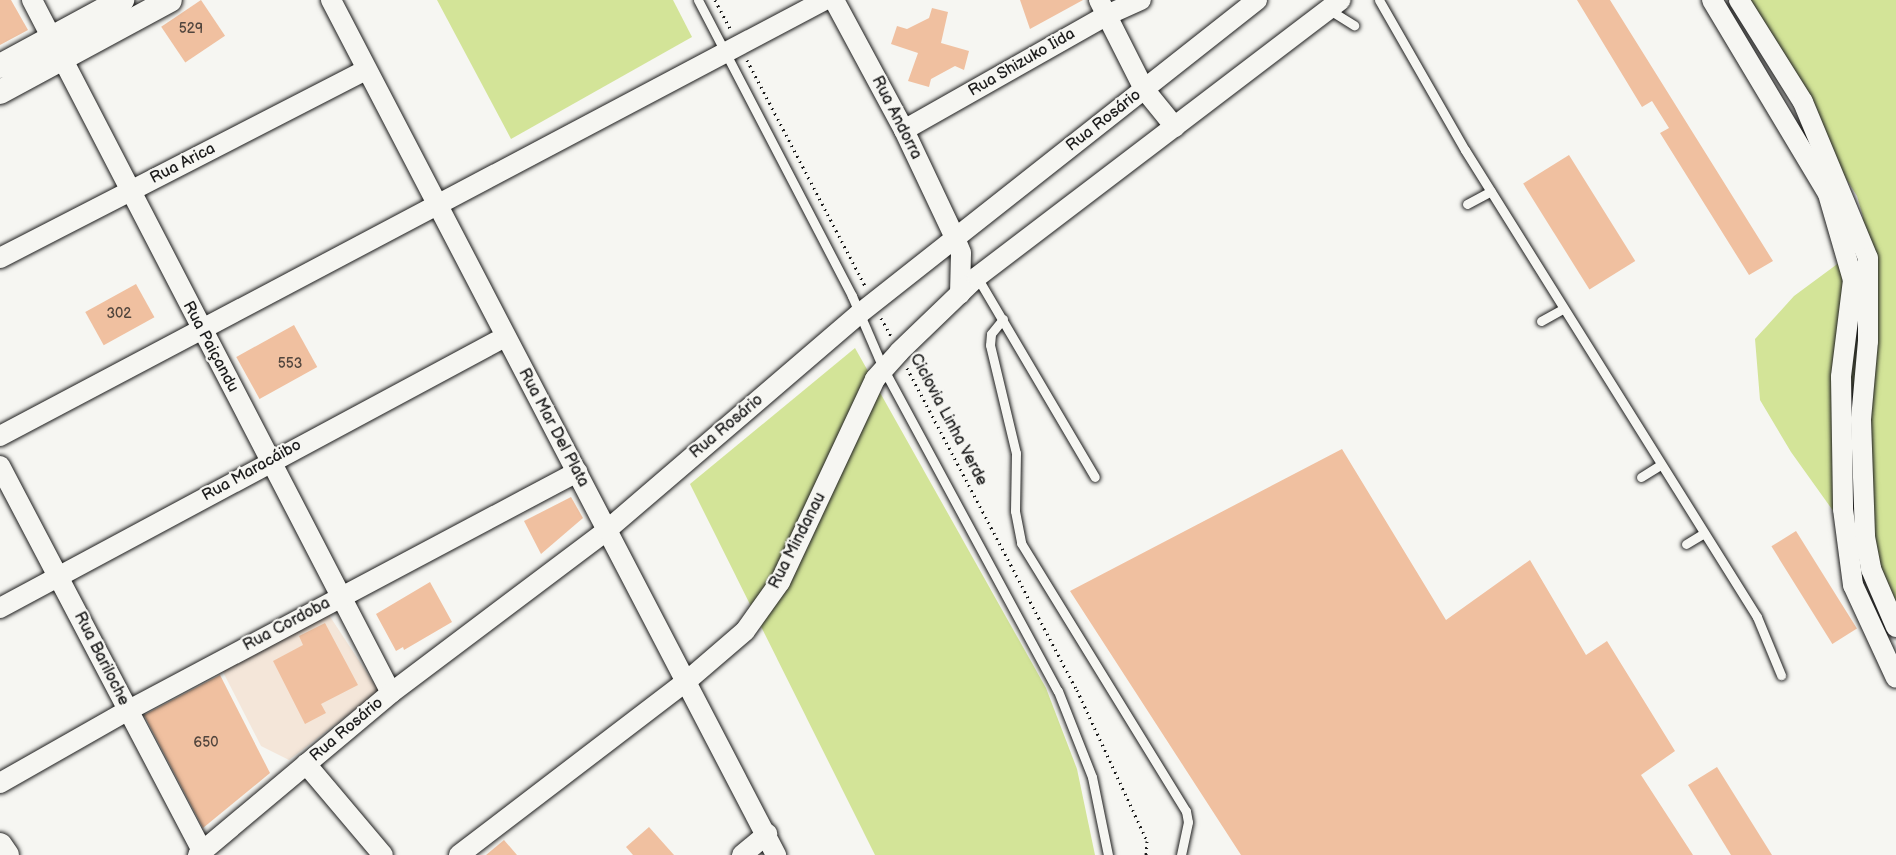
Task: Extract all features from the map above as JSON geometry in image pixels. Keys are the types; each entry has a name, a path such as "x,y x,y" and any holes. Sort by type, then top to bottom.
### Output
{"street":[{"name":"Rua Paiçandu","path":"32,0 128,192 391,693"},
{"path":"0,92 122,0"},
{"path":"0,66 57,49 170,0"},
{"name":"Rua Mar Del Plata","path":"331,0 505,337 688,680 776,855"},
{"path":"0,436 825,0"},
{"name":"Rua Andorra","path":"834,0 904,130 955,238 961,253 960,294"},
{"name":"Rua Shizuko Iida","path":"904,130 1103,8 1142,0"},
{"name":"Rua Rosário","path":"200,853 391,693 607,530 866,309 1257,0"},
{"path":"1712,0 1828,194 1853,280 1842,377 1843,509 1853,585 1896,678"},
{"path":"1739,0 1803,102 1868,258 1868,341 1861,420 1865,537 1871,569 1896,627"},
{"name":"Rua Mindanau","path":"459,855 688,680 745,631 780,582 883,368 899,352 977,277 1334,5"},
{"path":"1103,8 1144,89 1175,127"},
{"name":"Rua Arica","path":"0,258 366,70"},
{"name":"Rua Maracáibo","path":"0,608 270,460 505,337"},
{"name":"Rua Bariloche","path":"0,466 60,576 200,853"},
{"name":"Rua Cordoba","path":"0,783 127,711 577,472"},
{"path":"306,764 383,855"},
{"path":"741,855 767,834"},
{"path":"0,845 7,855"}],"lane":[{"path":"698,0 732,48 866,309 883,368 1071,719 1092,777 1108,855"},
{"path":"1379,0 1563,309 1757,617 1781,675"},
{"path":"1334,5 1354,25"},
{"path":"1467,204 1491,191"},
{"path":"977,277 1095,477"},
{"path":"1541,321 1563,309"},
{"path":"1003,319 992,334 990,345 1016,453 1015,511 1021,543 1186,811 1188,822 1180,855"},
{"path":"1641,477 1660,465"},
{"path":"1686,544 1704,533"}],"path":[{"name":"Ciclovia Linha Verde","path":"715,0 732,48 866,309 899,352 1077,690 1147,841 1146,855"}],"shaded area":[{"path":"327,612 379,691 289,760 261,746 222,670"}],"green space":[{"path":"437,0 673,0 692,37 511,139"},
{"path":"1733,0 1896,0 1896,610 1874,568 1791,452 1760,400 1755,339 1794,296 1840,262 1863,217 1857,196"},
{"path":"855,348 1046,688 1077,769 1095,855 875,855 690,484"}],"building":[{"path":"0,0 11,0 28,30 0,45"},
{"path":"201,0 225,36 185,62 161,27"},
{"path":"1020,0 1083,0 1030,29"},
{"path":"1577,0 1610,0 1773,261 1749,275 1660,133 1669,128 1652,101 1642,107"},
{"path":"932,8 948,12 941,43 969,51 964,70 955,66 931,79 929,87 908,81 918,53 891,44 897,26 907,29 929,18"},
{"path":"1569,155 1635,261 1589,290 1523,184"},
{"path":"136,284 154,317 104,345 85,312"},
{"path":"294,325 317,367 260,399 236,357"},
{"path":"1342,449 1446,620 1530,560 1586,655 1607,641 1675,751 1641,775 1693,855 1241,855 1070,591"},
{"path":"571,497 583,518 541,554 524,521"},
{"path":"1796,531 1857,629 1832,644 1771,546"},
{"path":"430,582 452,622 404,650 403,647 396,651 376,614"},
{"path":"325,623 358,685 321,704 326,713 305,724 273,661 303,645 299,636"},
{"path":"220,675 270,773 203,828 144,715"},
{"path":"1717,767 1772,855 1731,855 1688,785"},
{"path":"649,827 674,855 633,855 626,847"},
{"path":"504,840 517,855 486,855"}]}
